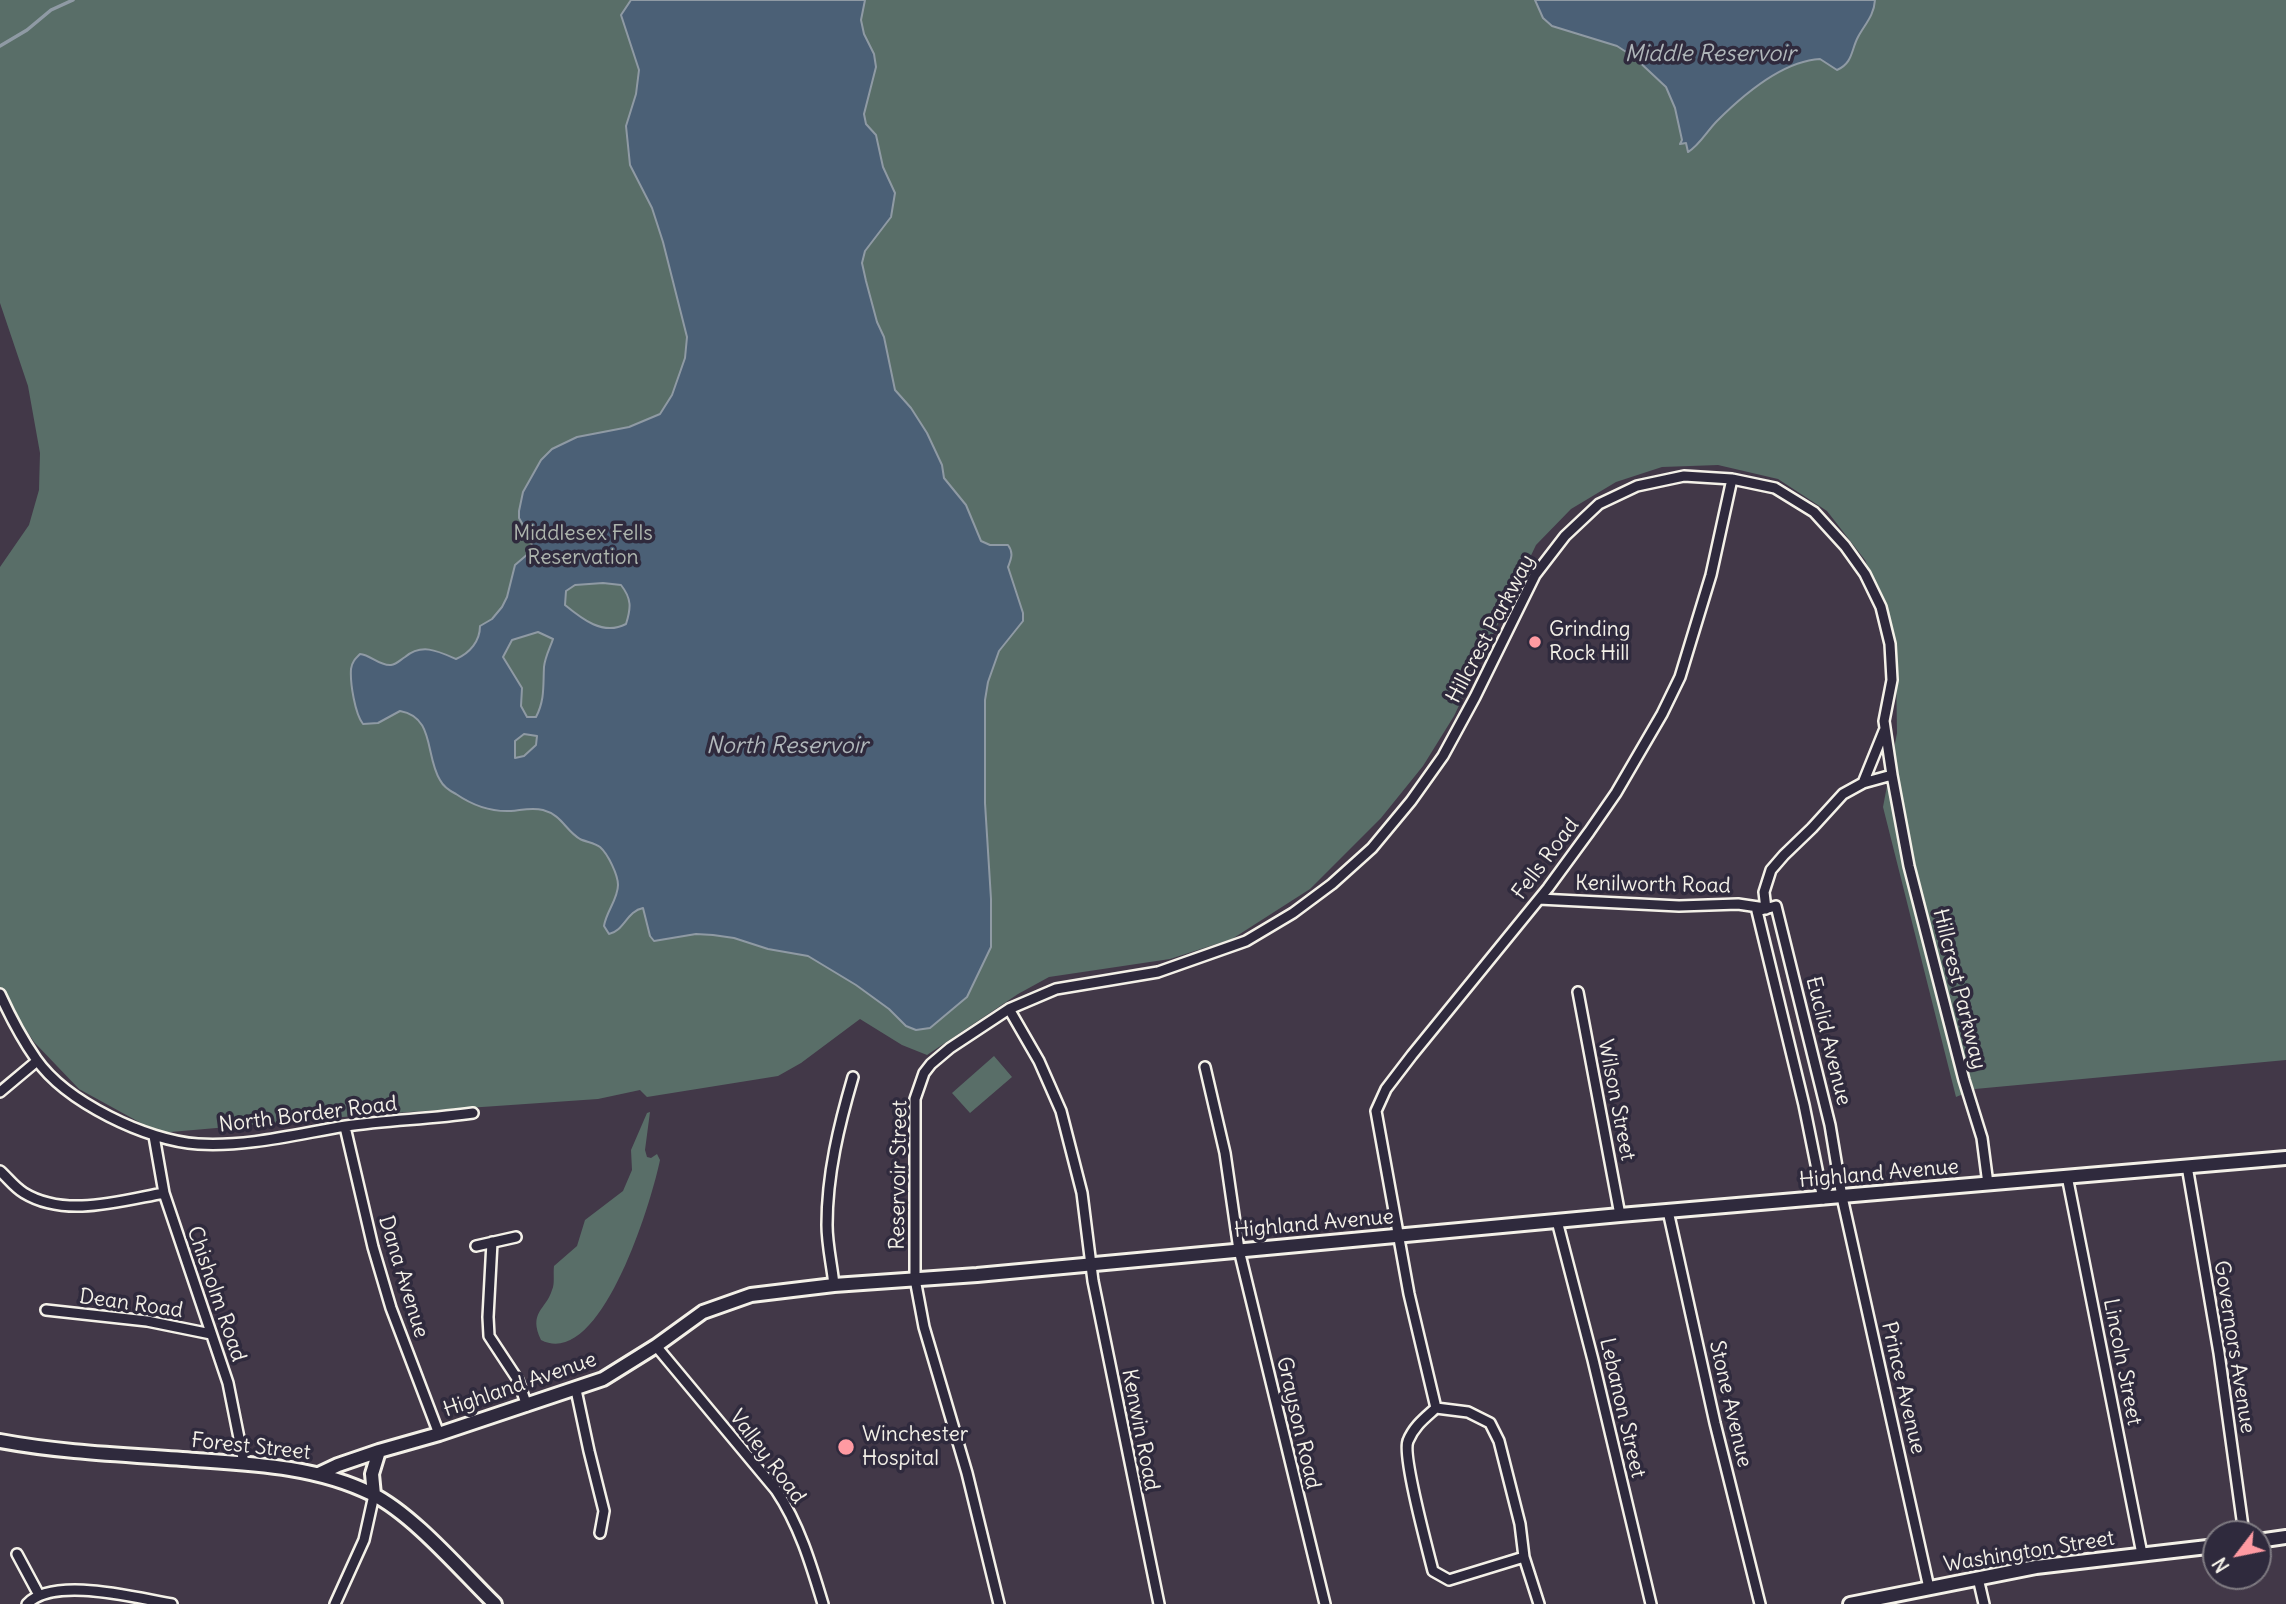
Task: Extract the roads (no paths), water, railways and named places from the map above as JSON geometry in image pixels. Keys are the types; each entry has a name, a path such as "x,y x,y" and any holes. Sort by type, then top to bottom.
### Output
{"main road":[{"name":"Highland Avenue","path":"319,1474 379,1451 603,1380 703,1312 751,1295 834,1285 2286,1158"},
{"name":"Forest Street","path":"0,1441 64,1449 244,1463 319,1474 374,1495 408,1520 495,1604"},
{"path":"374,1495 372,1474 379,1451"},
{"name":"Washington Street","path":"1850,1604 1886,1600 1928,1588 2036,1567 2202,1548"}],"street":[{"name":"Hillcrest Parkway","path":"923,1073 950,1048 1009,1009 1056,989 1158,972 1246,941 1293,913 1332,884 1372,848 1411,801 1443,756 1535,575 1565,536 1599,504 1637,486 1684,476 1732,480 1775,488 1814,512 1845,546 1865,574 1881,607 1890,644 1892,680 1884,721 1892,775 1909,866 1964,1080 1982,1138 1988,1184"},
{"name":"Fells Road","path":"1436,1408 1409,1294 1376,1111 1386,1089 1539,899 1616,793 1662,714 1680,677 1711,575 1732,480"},
{"path":"1863,782 1885,730"},
{"name":"Euclid Avenue","path":"1766,909 1764,892 1771,870 1843,794 1863,782 1892,775"},
{"name":"Kenilworth Road","path":"1539,899 1679,906 1738,904 1766,909"},
{"name":"Euclid Avenue","path":"1823,1199 1804,1105 1757,911 1776,906 1830,1125 1842,1196"},
{"name":"Wilson Street","path":"1578,992 1620,1215"},
{"name":"North Border Road","path":"0,994 37,1061 64,1086 117,1121 154,1136 197,1144 246,1143 345,1127 473,1113"},
{"name":"Kenwin Road","path":"1009,1009 1039,1061 1062,1111 1082,1193 1091,1263 1124,1441 1159,1604"},
{"path":"0,1092 37,1061"},
{"name":"Grayson Road","path":"1205,1067 1225,1153 1239,1250 1325,1604"},
{"name":"Reservoir Street","path":"923,1073 915,1100 915,1279 924,1327 967,1474 999,1604"},
{"path":"834,1285 827,1227 830,1177 838,1131 853,1076"},
{"name":"Dana Avenue","path":"345,1127 373,1247 391,1308 439,1434"},
{"name":"Chisholm Road","path":"154,1136 164,1193 228,1382 244,1463"},
{"name":"Governors Avenue","path":"2187,1166 2219,1353 2242,1520"},
{"path":"0,1171 12,1185 26,1194 43,1201 80,1207 164,1193"},
{"name":"Lincoln Street","path":"2067,1176 2142,1554"},
{"name":"Prince Avenue","path":"1842,1196 1928,1588"},
{"name":"Stone Avenue","path":"1668,1211 1760,1604"},
{"name":"Lebanon Street","path":"1557,1221 1651,1604"},
{"path":"476,1245 516,1237"},
{"path":"492,1242 489,1336 518,1380 527,1406"},
{"name":"Dean Road","path":"46,1310 147,1321 211,1334"},
{"name":"Valley Road","path":"656,1346 776,1490 799,1533 823,1604"},
{"path":"576,1390 604,1511 600,1533"},
{"path":"1524,1557 1450,1580 1433,1571 1406,1444 1417,1425 1436,1408 1468,1412 1489,1423 1499,1441 1520,1524 1524,1557 1539,1604"},
{"path":"335,1604 364,1540 374,1495"},
{"path":"17,1554 39,1595"},
{"path":"1978,1578 1984,1604"},
{"path":"27,1604 39,1595 61,1589 125,1595 172,1604"}],"water":[{"name":"North Reservoir","path":"631,0 865,0 861,20 876,67 864,114 866,124 876,135 883,167 895,193 891,217 865,251 862,263 866,281 884,337 895,390 927,433 942,465 944,478 966,505 981,541 990,545 1008,545 1010,548 1008,567 1023,613 1023,621 999,651 985,700 985,803 991,947 967,997 930,1028 916,1030 906,1026 889,1009 856,985 808,956 713,935 696,934 654,941 650,936 643,908 633,913 618,929 609,934 604,926 618,885 612,865 600,847 580,839 549,812 535,809 489,809 449,790 435,770 424,729 411,715 400,711 378,723 363,724 358,713 352,690 351,669 360,654 387,665 395,664 411,653 424,649 456,659 470,650 478,637 480,626 492,619 502,607 515,565 529,553 532,546 519,518 519,511 523,492 541,460 552,449 577,437 629,427 660,414 672,395 685,358 687,337 652,208 630,165 626,126 636,94 639,70 621,15","holes":["575,585 621,585 625,590 630,604 626,624 601,627 565,605 566,591","538,632 553,639 545,663 542,698 536,717 527,717 521,706 522,688 503,657 512,640","524,734 537,736 536,745 524,756 515,758 515,741"]},
{"name":"Middle Reservoir","path":"1535,0 1875,0 1871,15 1846,64 1837,70 1820,59 1806,61 1778,73 1739,101 1688,152 1686,143 1680,144 1682,140 1675,108 1666,87 1634,57 1617,46 1552,26 1543,18"}],"waterway":[{"path":"0,46 27,30 51,10 73,0"}],"place":[{"name":"Grinding Rock Hill","path":"1535,642"},
{"name":"Winchester Hospital","path":"846,1447"}],"park label":[{"name":"Middlesex Fells Reservation","path":"583,546"}]}
